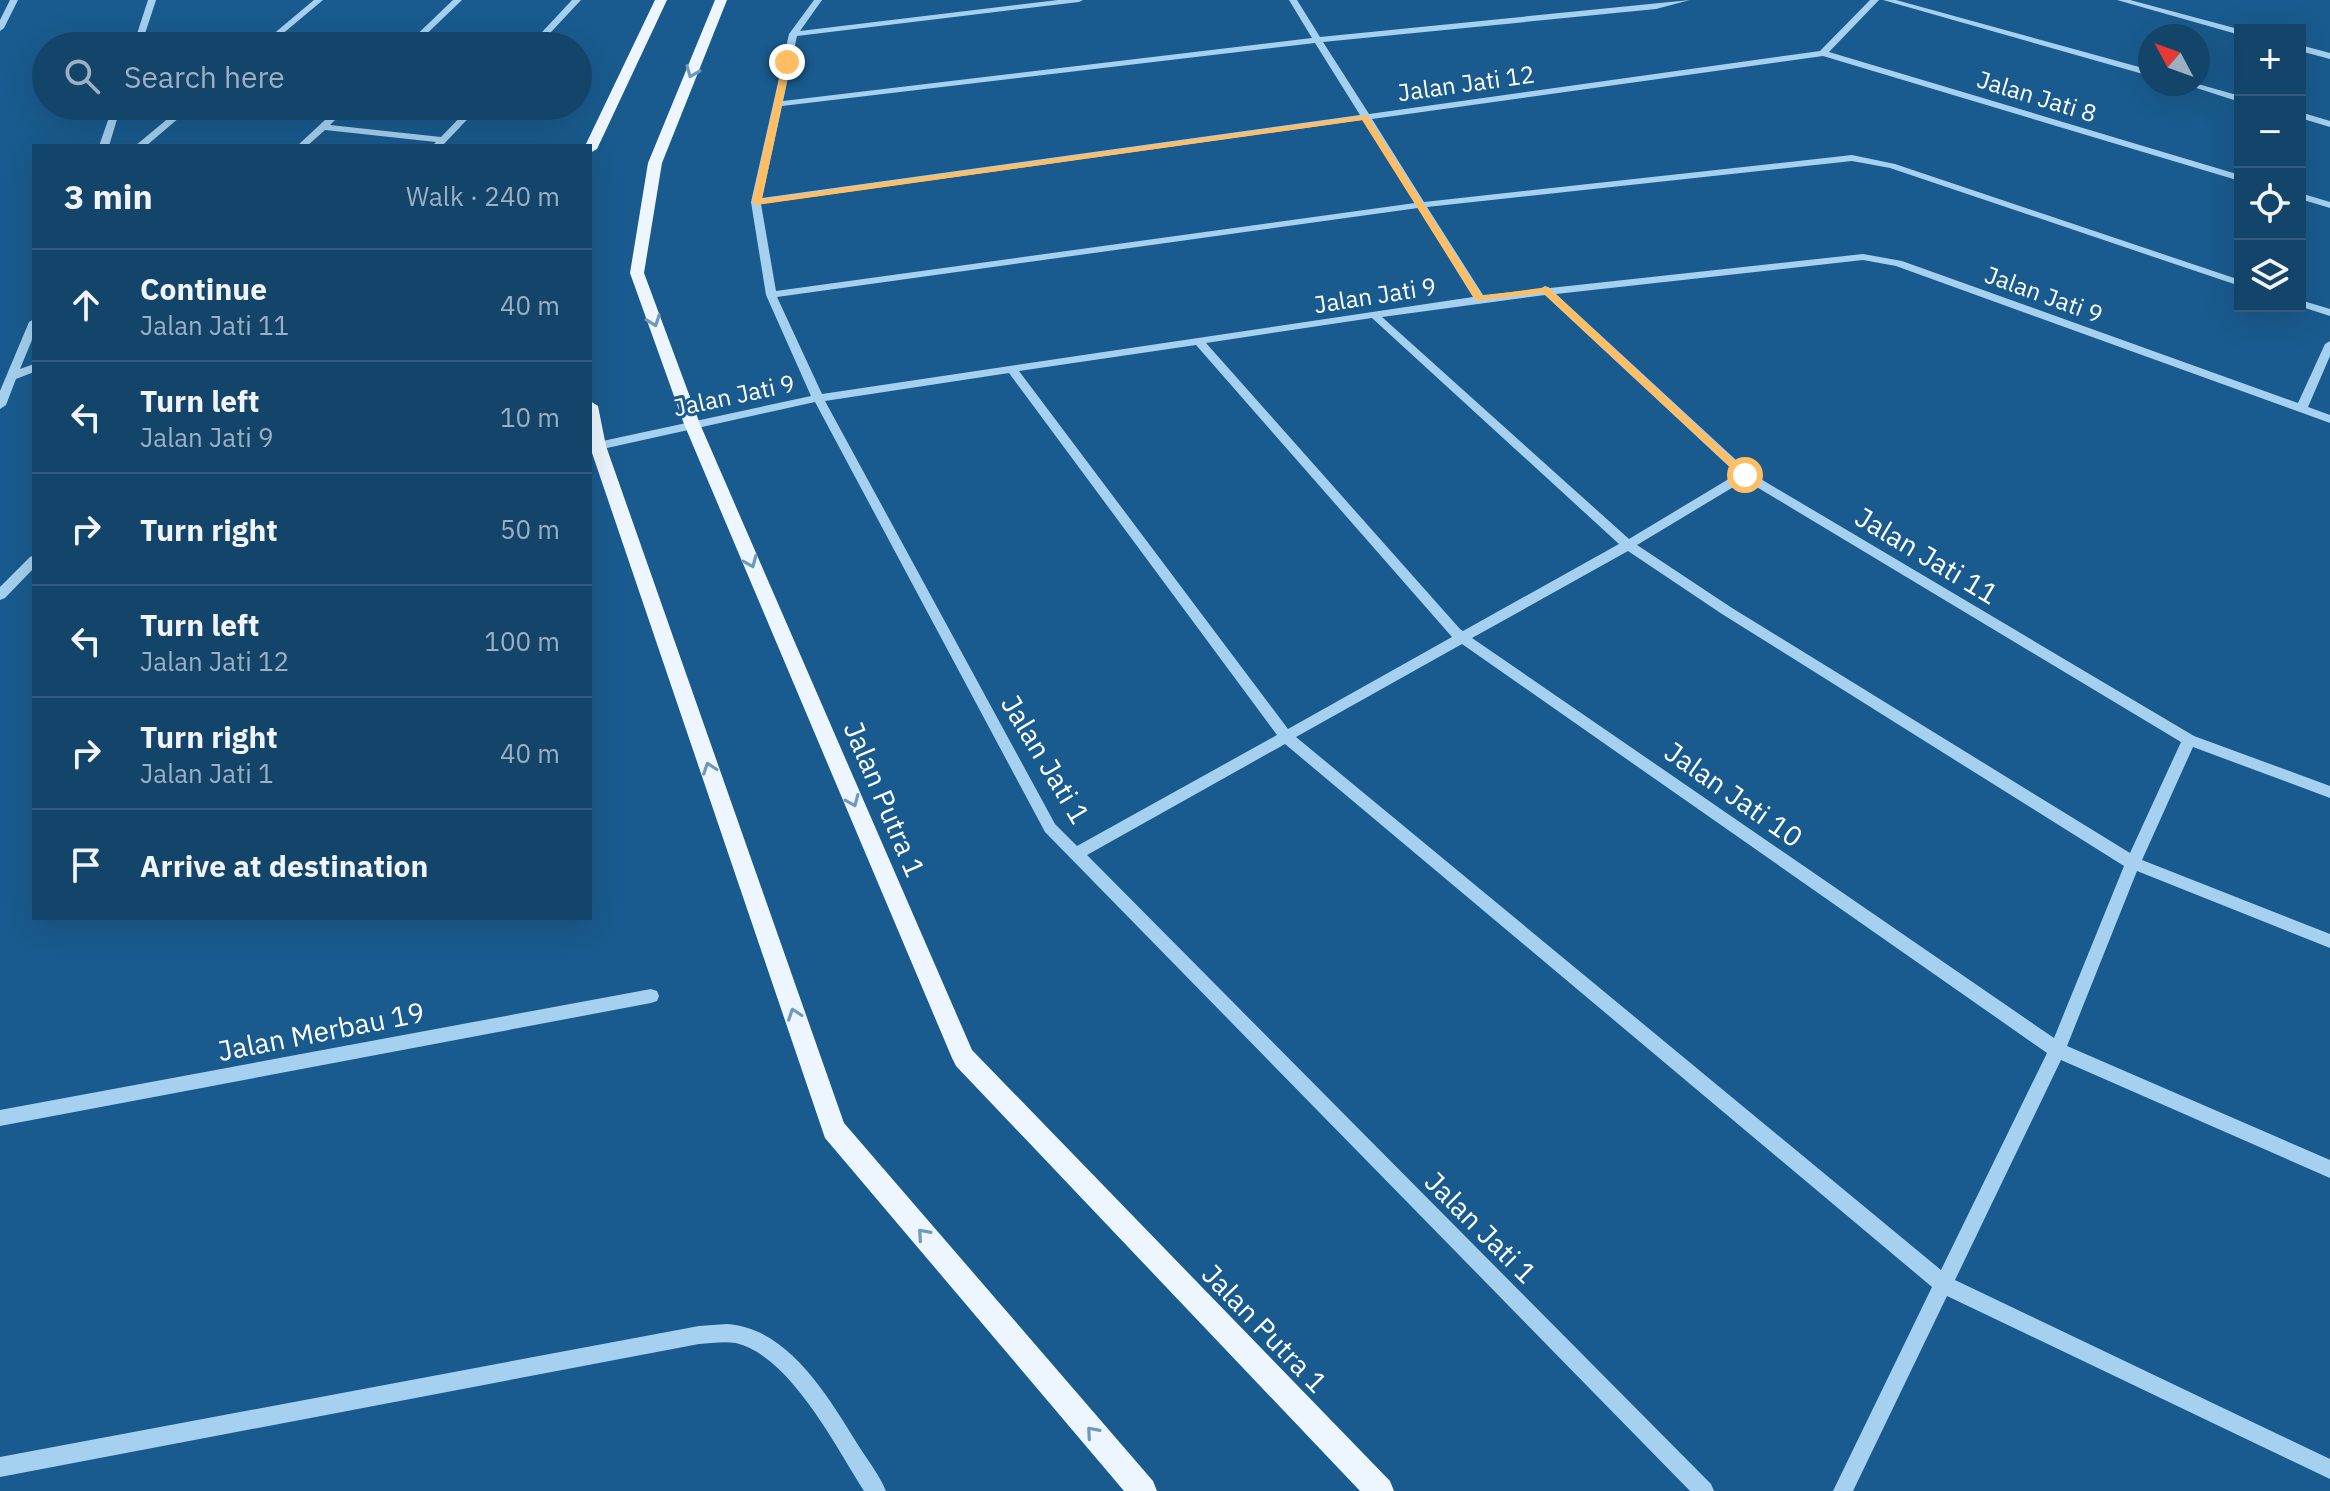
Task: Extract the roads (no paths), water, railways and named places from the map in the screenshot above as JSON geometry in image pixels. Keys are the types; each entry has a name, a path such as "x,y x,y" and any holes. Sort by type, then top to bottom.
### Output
{"main road":[{"path":"592,145 661,0"},
{"name":"Jalan Putra 1","path":"721,0 655,163 637,273 692,424 964,1058 1380,1491"},
{"path":"592,416 598,446 834,1130 1143,1491"}],"street":[{"path":"0,28 14,0"},
{"path":"142,32 152,0"},
{"path":"280,32 319,0"},
{"path":"424,32 458,0"},
{"path":"546,32 577,0"},
{"name":"Jalan Jati 1","path":"818,0 793,34 756,202 771,295 818,398 1050,828 1704,1491"},
{"path":"951,15 959,0"},
{"path":"793,34 1079,0"},
{"path":"1293,0 1480,299"},
{"path":"778,104 1316,40 1656,7 1686,0"},
{"path":"1823,53 1875,0"},
{"path":"1887,0 2138,70"},
{"path":"2121,0 2234,30"},
{"path":"2306,50 2330,56"},
{"name":"Jalan Jati 12","path":"756,202 1823,53"},
{"name":"Jalan Jati 8","path":"1823,53 2234,176"},
{"path":"2210,90 2234,97"},
{"path":"2306,117 2330,124"},
{"path":"105,144 112,120"},
{"path":"142,144 172,120"},
{"path":"304,144 330,120"},
{"path":"322,127 440,143 462,120"},
{"path":"771,295 1420,205 1852,158 1892,166 2234,281"},
{"path":"2306,198 2330,205"},
{"name":"Jalan Jati 9","path":"598,446 818,398 1545,289 1846,258 1881,259 2330,419"},
{"name":"Jalan Jati 11","path":"1545,289 1745,475 2189,740 2330,792"},
{"path":"2306,305 2330,313"},
{"path":"1374,315 1628,545 2133,863 2330,941"},
{"path":"0,405 32,327"},
{"name":"Jalan Jati 10","path":"1198,341 1463,638 2057,1050 2330,1169"},
{"path":"2302,408 2330,344"},
{"path":"11,377 32,369"},
{"path":"1012,370 1286,737 1943,1284 2330,1469"},
{"path":"1076,854 1628,545 1745,475"},
{"path":"0,595 32,562"},
{"path":"1843,1491 2057,1050 2133,863 2189,740"},
{"name":"Jalan Merbau 19","path":"0,1118 651,996"},
{"path":"0,1467 699,1335 736,1334 769,1347 795,1371 876,1491"}]}
